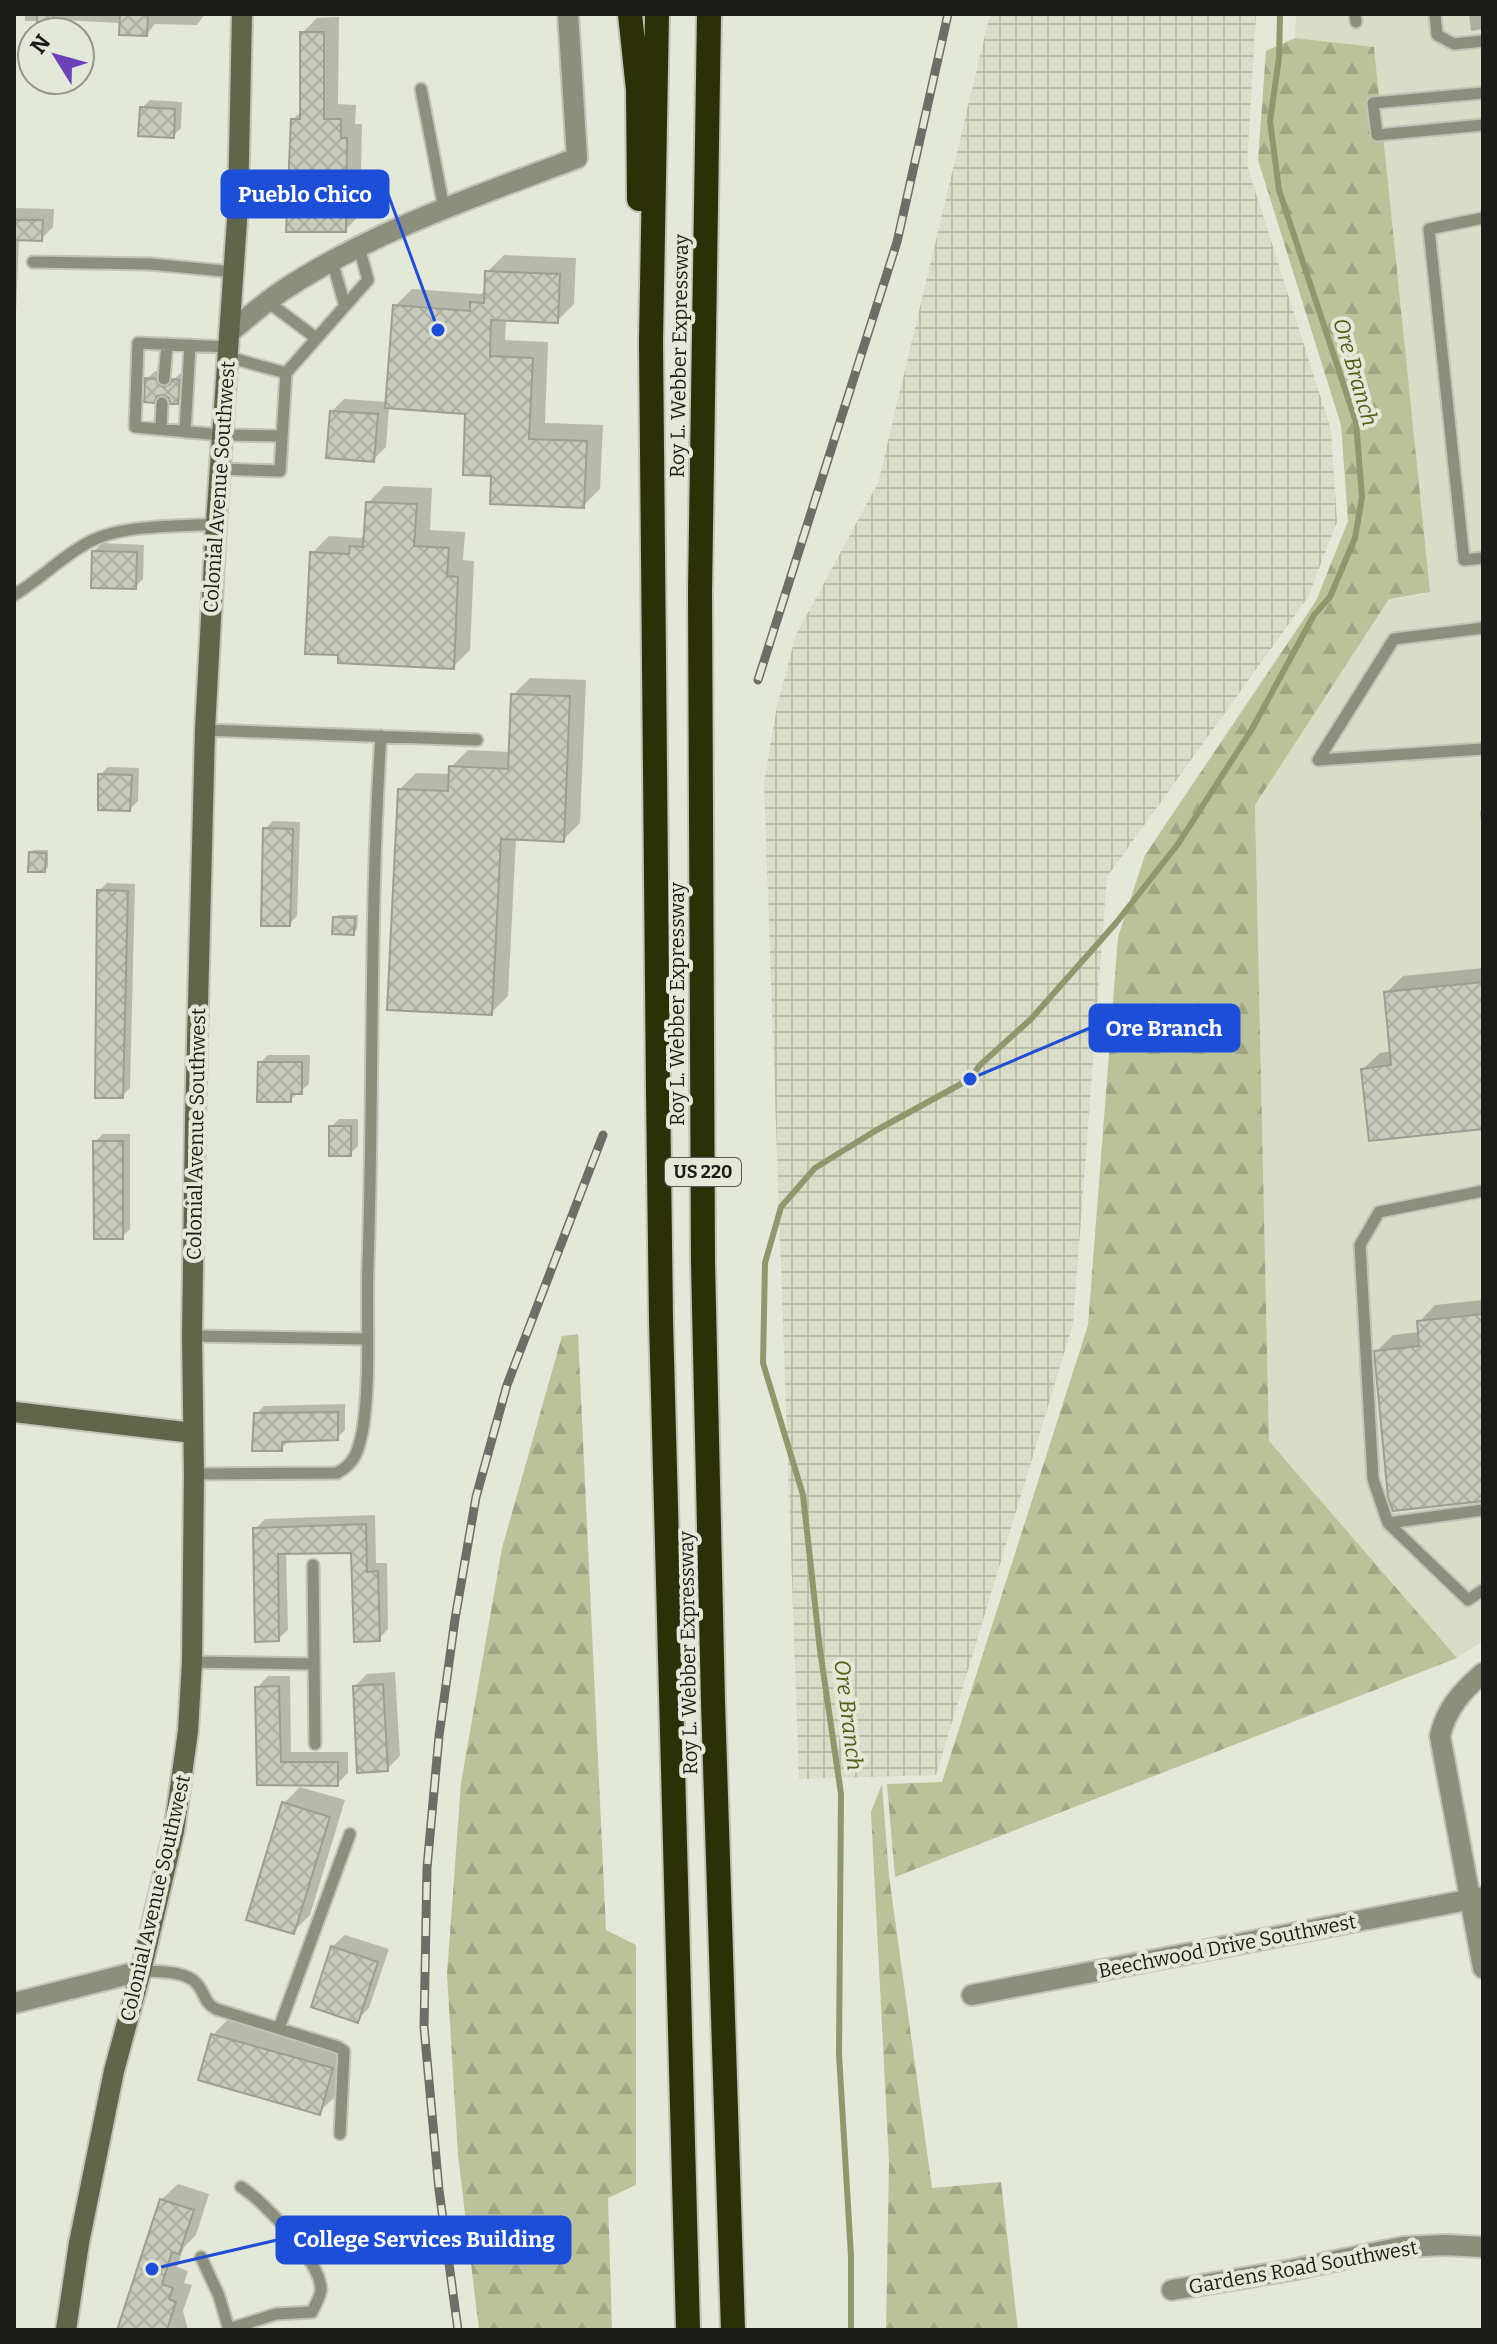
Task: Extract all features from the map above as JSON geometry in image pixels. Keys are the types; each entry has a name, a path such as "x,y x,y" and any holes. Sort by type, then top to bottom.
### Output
{"highway":[{"path":"630,14 638,90 638,181 651,341"},
{"name":"Roy L. Webber Expressway","path":"657,14 651,341 661,1320 688,2330"},
{"name":"Roy L. Webber Expressway","path":"709,14 700,591 703,1263 733,2330"}],"main road":[{"name":"Colonial Avenue Southwest","path":"66,2330 79,2243 114,2071 174,1831 184,1770 192,1662 192,1336 205,730 238,206 242,14"},
{"path":"14,1412 193,1433"},
{"name":"Colonial Avenue Southwest","path":"54,2330 79,2243"}],"street":[{"path":"228,345 268,302 332,261 444,209 577,158 568,14"},
{"path":"1483,1673 1452,1705 1444,1718 1440,1736 1477,1898 1483,1968"},
{"name":"Beechwood Drive Southwest","path":"972,1995 1477,1898"},
{"path":"14,2003 141,1971"},
{"name":"Gardens Road Southwest","path":"1172,2290 1403,2247 1483,2247"}],"lane":[{"path":"1435,14 1437,35 1454,44 1483,41"},
{"path":"421,89 444,209"},
{"path":"1483,93 1373,103 1377,135 1483,125"},
{"path":"1483,218 1429,229 1464,560 1483,558"},
{"path":"220,469 280,471 286,373 368,280 359,247"},
{"path":"332,261 345,306"},
{"path":"33,262 150,264 234,272"},
{"path":"268,302 316,338"},
{"path":"282,436 222,435 135,427 138,343 228,345 286,373"},
{"path":"164,379 167,344"},
{"path":"185,432 190,345"},
{"path":"161,429 162,403"},
{"path":"14,595 37,582 76,549 95,538 128,531 216,524"},
{"path":"1483,628 1394,639 1318,760 1483,749"},
{"path":"205,730 477,740"},
{"path":"194,1474 337,1473 349,1467 356,1457 366,1397 371,944 381,736"},
{"path":"1483,1191 1379,1212 1360,1245 1373,1479 1388,1523 1468,1600 1483,1590"},
{"path":"192,1336 366,1339"},
{"path":"1388,1523 1483,1510"},
{"path":"313,1565 315,1744"},
{"path":"192,1662 314,1664"},
{"path":"279,2028 350,1834"},
{"path":"141,1971 171,1973 192,1980 210,2006 344,2051 340,2134"},
{"path":"201,2257 219,2296 229,2330 276,2314 312,2312 321,2291 317,2273 306,2255 253,2194 241,2187"}],"shaded area":[{"path":"990,14 1256,14 1247,165 1331,430 1337,522 1308,597 1107,877 1073,1324 936,1775 799,1779 764,783 777,706 796,635 878,483"},
{"path":"1296,14 1483,14 1483,1641 1457,1658 1269,1441 1255,805 1389,599 1429,593 1374,47 1295,38"}],"green space":[{"path":"1295,38 1374,47 1430,592 1389,599 1255,805 1269,1441 1457,1658 895,1877 887,1784 942,1782 1088,1325 1118,937 1145,855 1316,601 1348,521 1341,425 1258,160 1266,51"},
{"path":"578,1334 606,1930 636,1945 636,2185 608,2198 612,2330 479,2330 458,2155 447,1974 461,1783 502,1548 562,1336"},
{"path":"882,1784 889,1876 932,2188 1001,2182 1018,2330 886,2330 889,2162 871,1812"}],"building":[{"path":"120,14 148,14 147,36 119,35"},
{"path":"300,32 324,32 324,119 341,119 341,138 347,138 346,232 286,232 291,119 300,119"},
{"path":"140,107 175,109 174,138 138,136"},
{"path":"14,220 43,220 42,241 14,240"},
{"path":"485,271 560,274 558,323 491,320 490,356 533,358 529,439 587,441 584,508 490,504 491,476 463,475 465,414 385,408 393,305 470,311 470,302 484,303"},
{"path":"145,378 156,379 164,387 172,379 180,380 178,404 170,404 169,398 163,395 157,396 154,403 144,402"},
{"path":"330,411 378,414 374,462 326,458"},
{"path":"366,502 417,504 414,546 449,548 447,576 458,577 454,669 338,663 338,655 305,654 310,552 349,554 350,546 363,547"},
{"path":"92,551 137,552 136,589 91,588"},
{"path":"511,694 570,696 564,842 501,839 492,1015 387,1010 398,789 448,791 449,766 508,769"},
{"path":"98,774 132,775 130,811 98,810"},
{"path":"263,828 293,829 290,926 261,926"},
{"path":"29,852 46,853 45,872 28,872"},
{"path":"97,890 128,891 123,1098 95,1098"},
{"path":"333,917 355,918 354,935 332,934"},
{"path":"1483,982 1483,1129 1369,1141 1361,1069 1391,1065 1384,992"},
{"path":"258,1062 302,1062 302,1094 291,1094 291,1102 257,1102"},
{"path":"329,1126 351,1126 351,1156 329,1156"},
{"path":"93,1141 123,1141 123,1239 94,1239"},
{"path":"1483,1314 1483,1501 1393,1511 1388,1497 1374,1351 1419,1346 1417,1321"},
{"path":"338,1412 338,1440 282,1442 282,1451 252,1451 254,1413"},
{"path":"366,1524 367,1572 378,1571 380,1641 354,1642 351,1553 278,1554 279,1641 255,1642 253,1528"},
{"path":"383,1684 388,1771 357,1773 353,1686"},
{"path":"279,1686 281,1762 338,1762 338,1786 257,1785 255,1687"},
{"path":"282,1802 330,1817 294,1934 246,1920"},
{"path":"331,1946 378,1962 358,2023 311,2007"},
{"path":"211,2034 333,2068 320,2115 198,2080"},
{"path":"160,2199 194,2210 179,2254 172,2252 162,2284 173,2288 169,2299 176,2302 167,2330 117,2330"}],"waterway":[{"name":"Ore Branch","path":"851,2330 851,2256 839,2054 841,1794 820,1650 803,1495 763,1363 765,1263 781,1207 815,1168 970,1079 980,1065 1031,1019 1116,923 1178,844 1252,729 1314,615 1330,597 1355,538 1362,497 1356,422 1279,190 1270,121 1279,58 1280,14"}],"railway":[{"path":"758,680 897,242 948,14"},
{"path":"458,2330 439,2190 424,2027 427,1868 439,1736 476,1497 507,1385 603,1135"}],"place":[{"name":"Pueblo Chico","path":"438,330"},
{"name":"Ore Branch","path":"970,1079"},
{"name":"College Services Building","path":"152,2269"}]}
